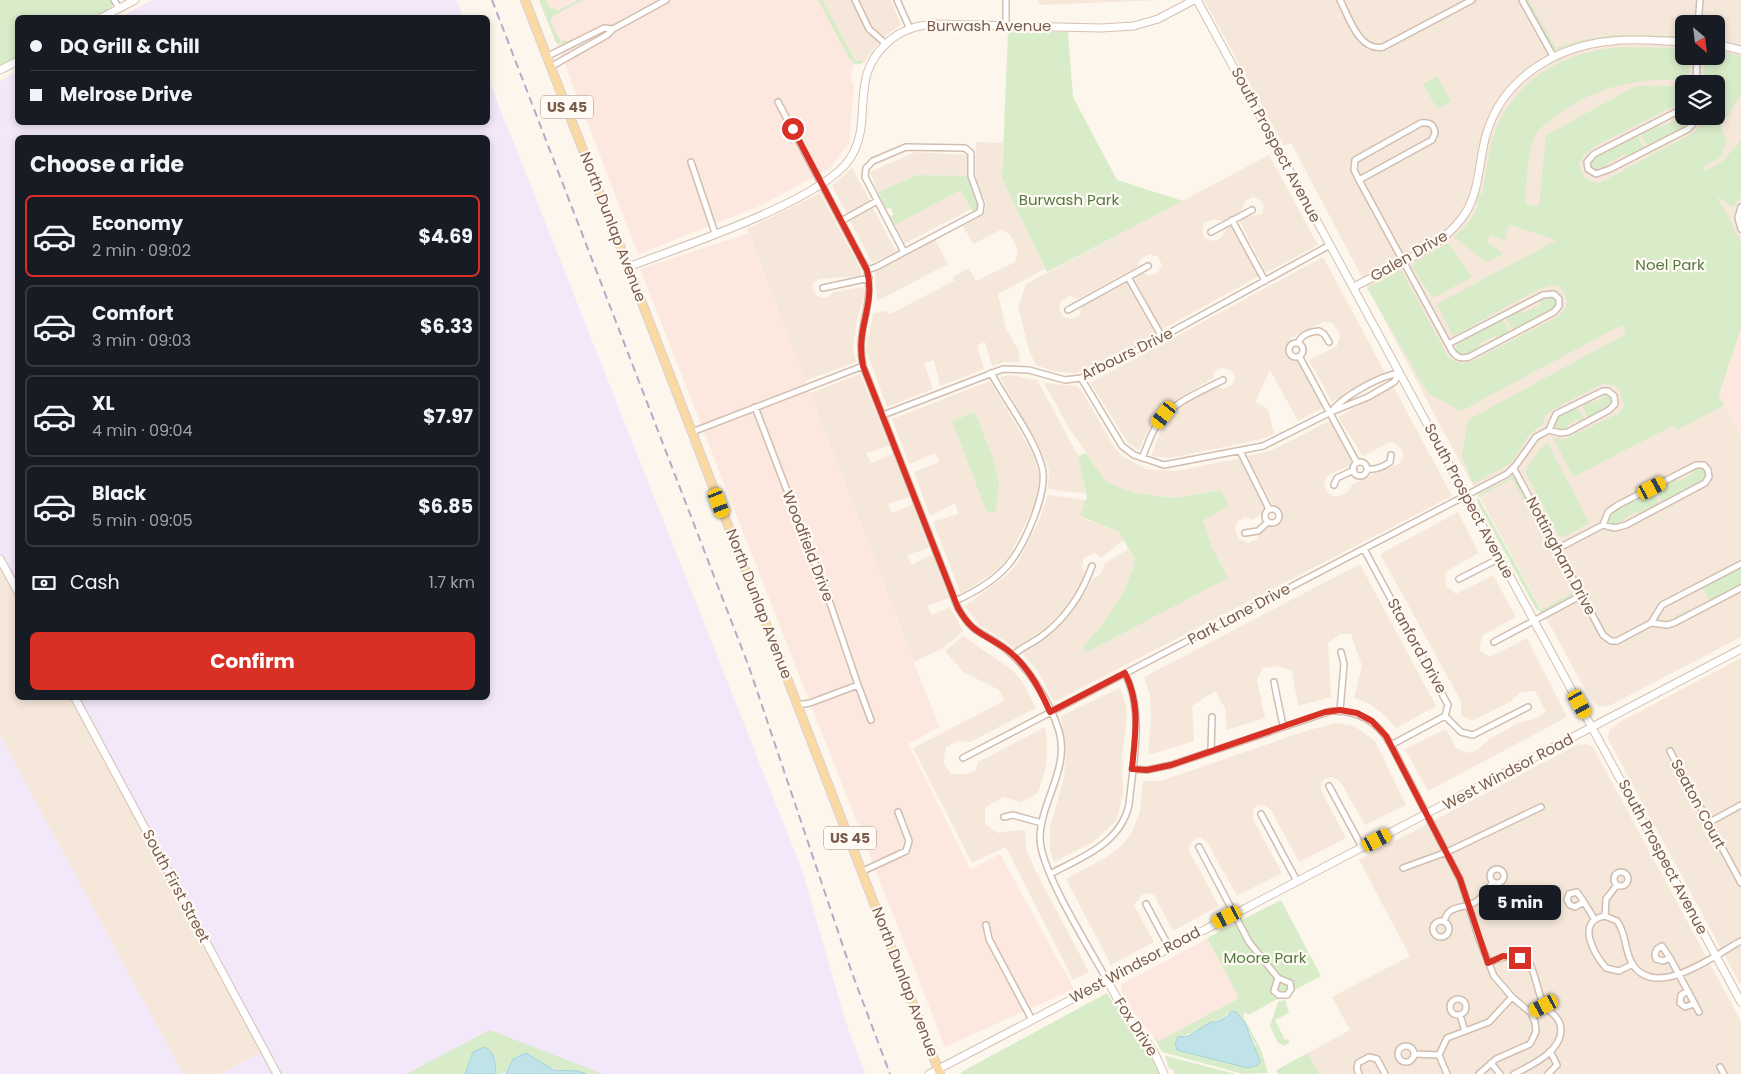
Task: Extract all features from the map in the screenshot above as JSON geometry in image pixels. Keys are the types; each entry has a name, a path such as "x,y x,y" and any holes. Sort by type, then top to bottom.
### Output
{"main road":[{"path":"106,15 135,0"},
{"name":"North Dunlap Avenue","path":"525,0 863,871 939,1072"},
{"name":"Burwash Avenue","path":"628,268 764,213 822,183 843,167 857,146 866,75 875,56 886,44 910,29 935,24 1101,28 1134,26 1158,19 1196,0"},
{"name":"South Prospect Avenue","path":"1196,0 1467,495 1741,1002"},
{"name":"Galen Drive","path":"1354,288 1442,238 1464,216 1475,192 1487,132 1495,112 1513,86 1532,69 1553,56 1580,46 1610,41 1675,42"},
{"path":"1725,46 1741,50"},
{"path":"0,70 15,62"},
{"path":"0,559 15,586"},
{"name":"West Windsor Road","path":"929,1074 939,1072 1107,980 1741,649"},
{"name":"South First Street","path":"76,700 277,1074"},
{"name":"Fox Drive","path":"1107,980 1127,1016 1154,1052 1164,1074"}],"street":[{"path":"114,0 119,8"},
{"path":"548,56 604,28 612,28 666,0"},
{"path":"897,0 910,29"},
{"path":"1006,0 1006,25"},
{"path":"1340,0 1364,42 1376,48 1383,48 1472,0"},
{"path":"1522,0 1553,56"},
{"path":"1699,15 1700,0"},
{"path":"858,1 869,29 886,44"},
{"path":"552,66 608,35 612,28"},
{"path":"778,102 867,270 869,278 869,303 860,338 863,366 955,601 969,626 1013,655 1027,669 1058,730 1061,754 1042,823 1040,844 1050,874 1107,980"},
{"path":"1675,113 1594,154 1587,162 1588,169 1596,174 1610,169 1692,125"},
{"path":"1359,180 1427,144 1434,137 1434,127 1429,123 1421,123 1360,156 1353,166 1359,180 1448,344 1455,356 1459,358 1469,357 1554,312 1560,306 1559,298 1554,294 1543,294 1448,344"},
{"path":"867,270 904,252 980,212 981,204 971,176 971,153 965,148 911,146 868,164 864,174 904,252"},
{"path":"691,162 715,233"},
{"path":"842,220 877,201"},
{"path":"1741,207 1738,218 1741,229"},
{"path":"1211,232 1252,210"},
{"path":"1232,220 1265,281"},
{"name":"Arbours Drive","path":"883,415 1003,369 1019,369 1056,378 1081,378 1162,338 1330,245"},
{"path":"1068,310 1148,266"},
{"path":"1128,277 1162,338"},
{"path":"823,288 869,278"},
{"path":"1299,356 1292,355 1289,349 1292,344 1298,343 1305,335 1319,331 1324,334 1329,342"},
{"path":"1298,343 1303,349 1299,356"},
{"path":"1299,356 1357,463"},
{"path":"692,432 863,366"},
{"path":"955,601 972,592 1007,566 1018,548 1043,492 1044,477 1036,451 991,373"},
{"path":"1331,412 1341,401 1390,374 1400,373"},
{"path":"1081,378 1122,446 1158,465 1176,464 1268,444 1331,412 1368,397 1394,382 1400,373"},
{"path":"1142,458 1154,431 1164,415 1176,406 1223,380"},
{"path":"1363,389 1368,397"},
{"path":"1514,469 1536,437 1549,430 1556,414 1604,390 1614,396 1615,404 1609,410 1568,432 1560,433 1549,430"},
{"name":"Woodfield Drive","path":"755,407 828,596 872,720"},
{"path":"1240,451 1269,509"},
{"path":"1367,469 1373,470 1385,465 1390,462 1391,455"},
{"path":"1357,463 1364,463 1367,469"},
{"path":"1334,484 1336,478 1354,470 1357,463"},
{"path":"1557,549 1603,525 1608,512 1618,505 1696,465 1704,465 1708,470 1710,477 1705,483 1626,525 1615,528 1603,525"},
{"path":"1354,470 1360,476 1364,475 1367,469"},
{"name":"Park Lane Drive","path":"963,758 1514,469"},
{"name":"Nottingham Drive","path":"1514,469 1603,635 1611,641 1617,641 1652,623"},
{"path":"1268,522 1265,515 1269,509"},
{"path":"1245,533 1258,531 1268,522 1275,522 1280,517 1277,510 1269,509"},
{"name":"Stanford Drive","path":"1364,548 1447,702 1448,712 1445,716 1391,745"},
{"path":"1459,579 1500,558"},
{"path":"1741,564 1662,605 1652,623 1665,625 1674,623 1741,588"},
{"path":"1013,655 1043,635 1062,618 1086,585 1092,566"},
{"path":"1494,642 1582,595"},
{"path":"1340,710 1344,664 1341,652"},
{"path":"1050,874 1102,846 1117,832 1127,812 1137,710 1133,690 1125,673"},
{"path":"1274,682 1282,726"},
{"path":"798,706 858,685"},
{"path":"1445,716 1460,732 1473,735 1528,707"},
{"path":"1132,769 1157,769 1325,712 1340,710 1357,713 1380,728 1391,745 1460,879 1494,976 1512,997 1531,1013 1536,1027 1530,1044 1504,1054 1479,1074"},
{"path":"1211,751 1212,717"},
{"name":"Seaton Court","path":"1670,751 1741,883"},
{"path":"1329,786 1362,847"},
{"path":"1708,823 1741,805"},
{"path":"1403,868 1447,852 1541,807"},
{"path":"863,871 906,852 908,840 898,812"},
{"path":"1261,814 1297,881"},
{"path":"1004,817 1013,815 1042,823"},
{"path":"1198,847 1248,942 1278,978"},
{"path":"1444,922 1445,917 1453,909 1477,901 1493,882"},
{"path":"1605,916 1606,898 1616,885"},
{"path":"1584,902 1595,920"},
{"path":"1146,904 1169,948"},
{"path":"1633,964 1617,972 1603,965 1587,934 1589,926 1595,920 1605,916 1612,918 1620,926 1633,964 1643,974 1654,978 1663,979 1679,974 1741,941"},
{"path":"986,925 989,939 1032,1020"},
{"path":"1488,963 1503,956 1513,956 1529,962 1544,1006 1554,1014 1560,1023 1561,1033 1557,1045 1529,1067 1514,1074"},
{"path":"1670,958 1699,1012"},
{"path":"1688,991 1681,995 1680,1003 1685,1007 1694,1004"},
{"path":"1439,1055 1447,1038 1489,1022 1512,997"},
{"path":"1531,1013 1544,1006"},
{"path":"1460,1015 1465,1031"},
{"path":"1548,1074 1557,1065 1550,1051"},
{"path":"1414,1054 1439,1055"},
{"path":"1439,1055 1448,1074"},
{"path":"1359,1074 1357,1069 1358,1063 1369,1057 1376,1059 1385,1074"},
{"path":"1491,1063 1500,1074"},
{"path":"1720,1067 1724,1074"}],"shaded area":[{"path":"153,0 456,0 462,15 124,15"},
{"path":"540,0 822,0 855,60 850,78 854,85 849,143 829,169 758,207 638,254"},
{"path":"822,0 891,0 901,25 881,39 865,61 855,60"},
{"path":"1038,0 1160,0 1040,5"},
{"path":"1204,0 1741,0 1741,242 1539,207 1479,193 1476,202 1509,225 1580,246 1676,429 1724,405 1741,436 1741,637 1611,705 1600,707 1591,700 1440,425 1291,143 1284,146"},
{"path":"15,73 15,125 490,125 490,83 802,870 845,1020 865,1074 221,1074 261,1052 71,700 490,700 490,135 15,135 15,597 0,568 0,81"},
{"path":"976,142 1003,143 1002,178 1045,269 998,294 1006,329 1018,349 1020,362 1005,362 992,366 985,342 977,345 984,369 940,386 934,360 924,363 933,389 887,407 866,350 873,313 887,311 890,314 954,281 953,277 969,268 976,281 1015,262 1018,250 1010,234 1000,230 973,244 963,226 984,214 986,203 976,181"},
{"path":"915,152 968,155 967,176 917,175 878,192 870,172"},
{"path":"1269,155 1318,245 1266,273 1240,222 1242,218 1262,214 1264,206 1260,200 1253,197 1245,201 1241,211 1223,221 1213,219 1204,223 1202,232 1206,239 1215,241 1223,236 1228,226 1234,226 1259,276 1161,330 1134,278 1143,273 1151,276 1158,272 1162,265 1158,257 1150,254 1141,258 1137,267 1078,299 1070,296 1061,301 1059,309 1063,317 1071,319 1080,315 1082,306 1127,282 1155,334 1092,367 1076,373 1052,371 1036,365 1029,350 1018,307 1026,284"},
{"path":"852,168 870,201 847,214 832,186"},
{"path":"961,190 971,209 904,244 895,225"},
{"path":"820,193 861,270 861,276 818,279 813,284 813,290 817,296 823,298 829,297 833,292 863,287 865,293 857,320 853,348 856,362 805,381 747,229"},
{"path":"873,208 896,252 872,263 850,221"},
{"path":"748,233 939,727 908,744 970,869 1000,854 1074,989 945,1047 640,269"},
{"path":"935,240 948,264 877,301 875,272"},
{"path":"1323,257 1386,374 1332,402 1309,360 1337,346 1340,336 1333,323 1323,322 1291,338 1289,345 1325,407 1298,421 1270,370 1255,402 1268,409 1274,434 1258,440 1170,458 1151,456 1162,427 1171,415 1181,407 1216,387 1224,389 1233,384 1235,377 1231,370 1222,368 1215,371 1213,378 1162,408 1153,420 1139,450 1129,444 1090,383"},
{"path":"1741,328 1741,436 1719,395"},
{"path":"860,374 890,446 866,453 871,463 893,454 910,497 888,504 892,513 913,504 929,548 907,555 912,565 932,554 949,598 927,606 932,615 950,607 963,631 943,648 914,662 810,393"},
{"path":"1011,375 1037,380 1078,456 1086,494 1048,489 1049,470 1044,457 1000,377"},
{"path":"990,381 1033,454 1039,475 1038,492 1033,508 1008,559 995,572 961,594 933,522 958,514 955,503 930,516 914,472 939,462 936,453 909,464 892,419","holes":["975,412 993,458 999,484 987,513 952,421"]},
{"path":"1044,383 1077,386 1113,445 1122,456 1146,469 1177,471 1241,458 1267,509 1253,520 1245,517 1237,522 1235,531 1239,539 1248,543 1257,539 1261,531 1281,521 1283,513 1281,509 1275,509 1247,456 1270,451 1331,420 1352,456 1350,465 1327,476 1324,485 1329,494 1337,497 1348,492 1352,485 1377,472 1399,464 1403,458 1402,450 1390,442 1363,456 1338,417 1393,386 1452,496 1054,702 1037,670 1022,653 1048,636 1067,619 1094,578 1101,574 1105,563 1128,549 1135,560 1130,581 1111,613 1083,647 1228,578 1211,545 1203,520 1221,490 1174,498 1135,493 1106,482 1068,426"},
{"path":"1048,495 1086,500 1080,517 1119,532 1124,540 1101,558 1094,553 1084,558 1082,567 1086,574 1064,609 1047,626 1015,649 979,625 965,606 1007,575 1018,562 1039,521"},
{"path":"1458,512 1479,553 1445,572 1446,586 1456,594 1493,575 1516,617 1482,636 1479,650 1490,657 1527,638 1567,717 1428,791 1405,749 1446,729 1456,748 1469,753 1477,750 1489,739 1520,722 1532,720 1546,712 1535,691 1521,692 1510,702 1472,721 1461,715 1461,701 1380,554"},
{"path":"1360,564 1436,706 1396,728 1382,713 1370,704 1354,698 1362,666 1351,634 1340,634 1328,643 1331,697 1298,706 1292,671 1279,666 1263,668 1257,679 1265,718 1227,730 1225,708 1215,691 1192,706 1194,741 1148,755 1151,716 1150,695 1144,677"},
{"path":"0,568 15,597 15,700 71,700 261,1053 221,1074 183,1074 0,736"},
{"path":"963,636 1012,670 1022,681 1036,708 970,742 958,741 946,747 943,762 951,774 966,774 976,770 978,762 1045,727 1047,740 1046,767 1038,793 1021,802 1003,797 985,808 985,824 998,833 1018,830 1025,831 1026,848 1034,868 1089,972 1073,980 1006,847 972,863 913,748 1004,701 999,690 963,672 945,651"},
{"path":"1741,658 1741,986 1608,739 1609,730 1618,723"},
{"path":"1120,688 1126,705 1127,716 1122,756 1123,795 1116,821 1093,842 1054,862 1050,850 1050,827 1064,778 1066,752 1061,716"},
{"path":"1337,723 1354,726 1375,741 1406,805 1365,825 1340,781 1332,777 1325,779 1321,784 1321,790 1346,838 1299,862 1271,810 1264,805 1257,806 1253,810 1253,819 1282,873 1237,896 1207,842 1200,837 1194,840 1189,845 1189,851 1219,906 1173,931 1154,895 1149,893 1142,895 1134,905 1154,942 1111,965 1066,879 1105,858 1120,847 1131,834 1140,811 1143,781 1160,781 1309,730"},
{"path":"0,736 183,1074 0,1074"},
{"path":"1586,744 1593,747 1741,1021 1741,1074 1319,1074 1308,1053 1350,1030 1332,997 1410,956 1359,860 1577,745"},
{"path":"1207,939 1239,998 1157,1042 1131,1008 1121,991 1122,984"}],"green space":[{"path":"0,0 111,0 113,4 110,9 98,15 15,15 15,58 0,67"},
{"path":"539,0 546,0 551,9 555,7 557,11 578,0 583,0 553,16 550,21 561,42 565,40 566,42 583,35 566,44 556,43"},
{"path":"818,0 822,0 855,60 865,61 861,64 855,64 849,58"},
{"path":"1526,0 1529,0 1556,48 1582,40 1615,35 1675,36 1675,38 1618,36 1589,40 1555,50 1551,47"},
{"name":"Burwash Park","path":"1008,31 1068,32 1073,97 1117,180 1183,201 1047,272 1002,178"},
{"name":"Noel Park","path":"1621,47 1675,48 1675,65 1689,65 1688,75 1675,75 1675,80 1634,82 1602,91 1570,106 1538,130 1531,148 1525,204 1539,206 1546,135 1636,86 1675,86 1675,106 1595,146 1584,155 1579,164 1588,180 1600,183 1696,131 1700,125 1720,125 1727,141 1721,157 1702,167 1704,171 1722,162 1741,140 1741,197 1733,207 1717,196 1741,242 1741,328 1719,395 1724,405 1677,430 1674,425 1573,477 1553,438 1565,439 1619,413 1624,406 1620,390 1614,385 1602,384 1552,410 1545,416 1542,425 1529,435 1511,463 1473,484 1462,456 1468,420 1626,334 1622,325 1461,411 1428,393 1367,288 1401,270 1448,357 1461,364 1475,360 1559,316 1565,308 1567,301 1565,294 1559,286 1552,285 1539,289 1455,335 1452,335 1437,304 1557,240 1509,225 1505,240 1491,235 1486,241 1504,254 1486,262 1454,237 1474,214 1478,204 1475,202 1479,193 1482,194 1491,145 1499,123 1509,104 1523,88 1557,64 1599,50"},
{"path":"1725,53 1741,56 1741,96 1727,117 1725,117 1725,75 1704,75 1704,65 1725,65"},
{"path":"1437,76 1451,102 1437,109 1423,84"},
{"path":"1675,120 1675,125 1688,125 1652,146 1647,145 1641,135 1643,131 1659,122 1660,128"},
{"path":"1634,135 1638,136 1643,146 1642,151 1626,160 1625,154 1608,163 1608,169 1596,172 1592,169 1591,161 1595,156"},
{"path":"917,175 967,176 979,204 979,209 973,212 961,190 895,225 890,216 894,215 891,208 886,209 878,192"},
{"path":"1448,243 1472,277 1433,298 1411,265"},
{"path":"1544,296 1552,296 1557,300 1555,310 1517,330 1512,328 1507,320 1508,315 1521,308 1522,314 1540,305 1540,299"},
{"path":"1499,320 1504,321 1509,331 1508,335 1497,341 1496,335 1479,344 1479,350 1465,356 1456,352 1456,346 1461,340"},
{"path":"1603,393 1612,396 1613,405 1591,418 1587,417 1582,406 1591,399 1591,404 1602,398"},
{"path":"1575,407 1579,409 1584,418 1583,422 1579,424 1578,419 1567,425 1567,430 1558,430 1554,423 1559,415"},
{"path":"975,412 993,458 999,484 995,512 987,513 952,421"},
{"path":"1548,443 1589,523 1563,537 1559,536 1525,472 1540,449"},
{"path":"1086,453 1106,482 1135,493 1174,498 1221,490 1229,506 1203,520 1211,545 1228,578 1087,652 1083,647 1121,596 1127,585 1135,560 1119,532 1080,516 1087,497 1078,456"},
{"path":"1703,467 1707,470 1707,479 1667,502 1661,500 1656,491 1658,487 1677,477 1678,482 1692,474 1693,468"},
{"path":"1512,477 1516,479 1576,595 1541,612 1536,609 1477,502 1478,495","holes":["1512,479 1574,592 1541,610 1478,497"]},
{"path":"1648,492 1654,493 1659,502 1657,507 1638,517 1637,511 1623,519 1623,525 1610,524 1608,519 1611,511"},
{"path":"1741,562 1741,590 1675,625 1658,625 1648,628 1645,623 1662,603","holes":["1699,589 1704,590 1709,599 1708,604 1690,613 1690,608 1674,617 1673,622 1662,622 1658,616 1661,609"]},
{"name":"Moore Park","path":"1281,900 1321,976 1248,1015 1246,1012 1244,1013 1244,1018 1261,1050 1268,1073 1243,1074 1162,1052 1155,1039 1156,1037 1159,1041 1239,998 1207,938","holes":["1228,1013 1245,1023 1256,1046 1177,1050 1175,1043 1179,1037 1220,1019"]},
{"path":"1107,993 1122,1016 1143,1041 1160,1074 960,1074 963,1071"},
{"path":"1285,1000 1289,1013 1275,1020 1285,1040 1288,1039 1290,1042 1284,1046 1278,1043 1270,1026 1278,1002"},
{"path":"490,1030 603,1074 569,1071 513,1059 508,1071 496,1074 495,1057 469,1061 465,1074 406,1074"},
{"path":"1308,1053 1319,1074 1278,1074 1276,1070"},
{"path":"1165,1056 1236,1074 1175,1074 1172,1069 1169,1069"}],"water":[{"path":"1232,1011 1236,1012 1245,1023 1260,1061 1258,1065 1248,1068 1177,1050 1175,1043 1178,1037 1188,1036 1211,1022 1216,1022 1226,1017"},
{"path":"484,1047 493,1055 496,1074 465,1074 473,1052"},
{"path":"526,1053 554,1070 577,1071 587,1074 506,1074 513,1059"}],"railway":[{"path":"492,0 749,667 852,973 890,1074"}],"route":[{"path":"793,129 867,270 870,292 869,303 861,328 860,338 863,366 958,608 969,626 981,636 1000,645 1027,669 1050,712 1125,673 1133,690 1137,710 1132,769 1157,769 1171,765 1325,712 1340,710 1364,716 1380,728 1386,736 1454,864 1488,963 1503,956 1520,958"}]}
